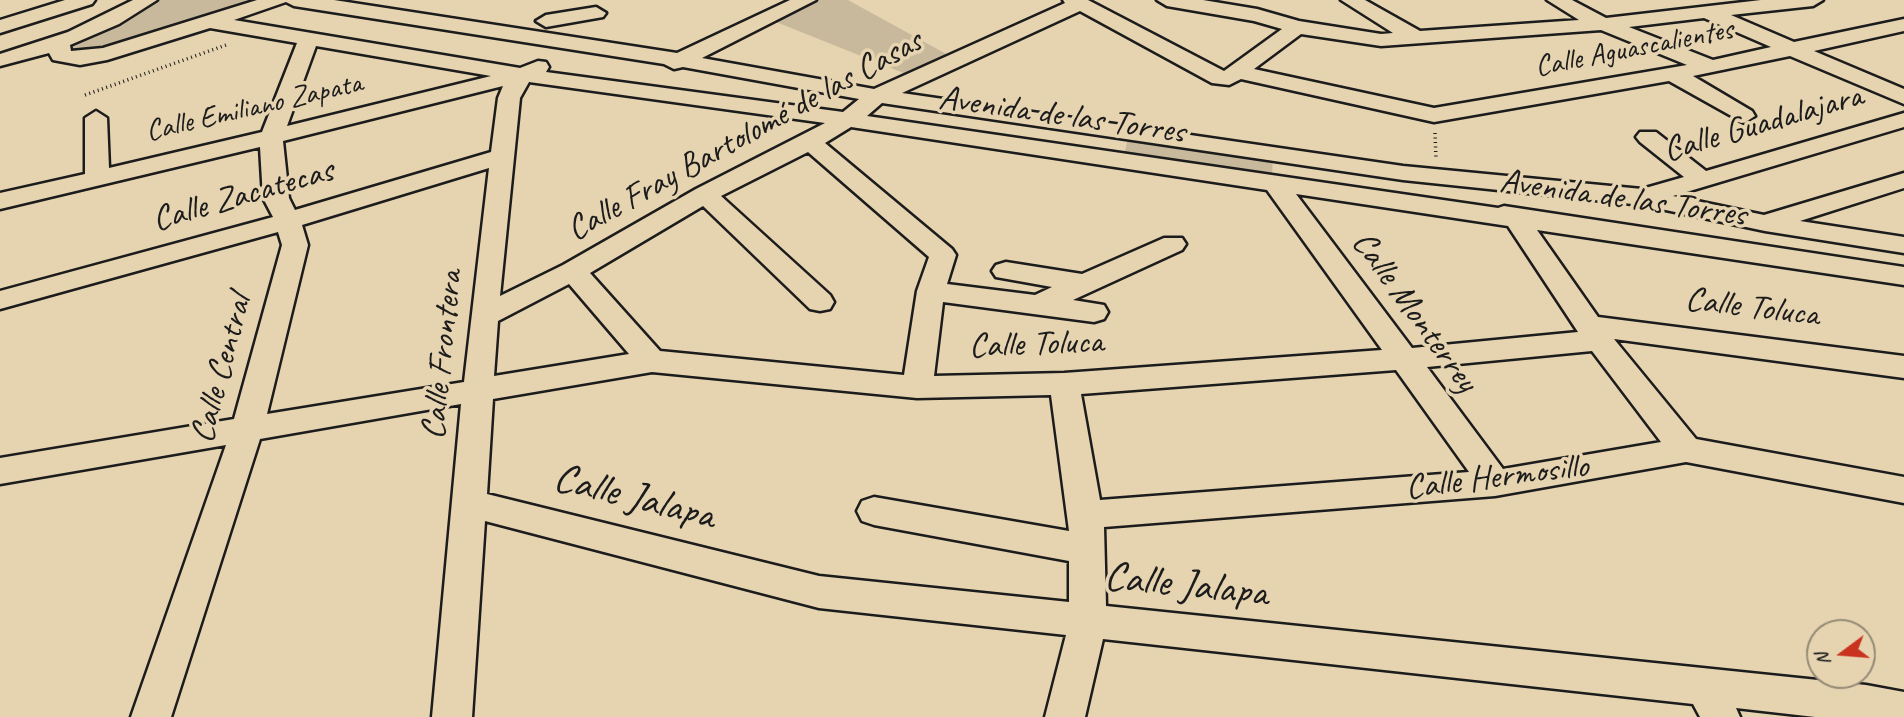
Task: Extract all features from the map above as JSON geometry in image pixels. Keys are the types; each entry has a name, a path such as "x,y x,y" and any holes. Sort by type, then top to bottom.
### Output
{"street":[{"path":"0,25 57,5 85,0"},
{"path":"0,60 60,44 118,17 146,0"},
{"path":"60,44 60,57 80,60 107,54 277,0"},
{"name":"Avenida de las Torres","path":"294,0 548,30 586,43 673,61 877,96 1403,173 1642,197 1765,223 1904,245"},
{"path":"363,10 390,0"},
{"path":"542,0 548,30 596,13"},
{"path":"693,97 673,61 806,0"},
{"path":"1167,0 1257,15 1297,27 1368,40 1603,24 1814,0"},
{"path":"1231,0 1257,15"},
{"path":"1351,0 1417,38"},
{"path":"1557,0 1603,24 1710,67"},
{"path":"1672,0 1904,97"},
{"path":"1077,2 1228,75 1434,115"},
{"name":"Calle Fray Bartolomé de las Casas","path":"484,316 573,271 705,194 810,142 847,120 877,96 1077,2"},
{"path":"0,3 30,4"},
{"path":"0,25 30,4"},
{"path":"0,45 57,5"},
{"name":"Avenida de las Torres","path":"210,22 522,75 693,97 1904,276"},
{"name":"Calle Aguascalientes","path":"1434,115 1710,67 1904,25"},
{"path":"1228,75 1297,27"},
{"name":"Calle Central","path":"151,717 247,430 295,245 288,221 276,198 271,139 308,40"},
{"path":"522,75 586,43"},
{"path":"0,80 36,51"},
{"path":"1670,72 1744,116"},
{"name":"Calle Emiliano Zapata","path":"0,201 201,152 271,139 522,75"},
{"name":"Calle Frontera","path":"452,717 484,316 509,98 512,87 522,75"},
{"path":"96,118 97,178"},
{"name":"Calle Guadalajara","path":"1642,197 1904,120"},
{"path":"1648,137 1700,178"},
{"path":"810,142 937,247 943,255 943,263 931,291 916,387"},
{"name":"Calle Zacatecas","path":"0,300 288,221 504,156"},
{"path":"1403,173 1516,219 1595,333 1686,450"},
{"path":"1765,223 1904,180"},
{"name":"Calle Monterrey","path":"1275,183 1494,483"},
{"path":"705,194 820,302"},
{"path":"1039,304 1090,284 1172,244"},
{"path":"573,271 652,361"},
{"path":"1006,271 1090,284"},
{"path":"931,291 1094,312"},
{"name":"Calle Toluca","path":"0,471 652,361 916,387 1065,384 1403,359 1595,333 1904,367"},
{"path":"1065,384 1086,515 1088,621 1065,717"},
{"name":"Calle Hermosillo","path":"1086,515 1494,483 1686,450 1904,490"},
{"name":"Calle Jalapa","path":"468,503 819,592 1088,621 1712,701 1866,704 1904,711"},
{"path":"874,511 1086,549"}],"path":[{"path":"85,95 264,32"},
{"path":"1434,115 1437,176"}],"shaded area":[{"path":"146,0 277,0 80,59 60,44"},
{"path":"814,0 848,0 950,56 906,74 771,20"},
{"path":"1130,129 1273,148 1272,180 1123,160"}]}
